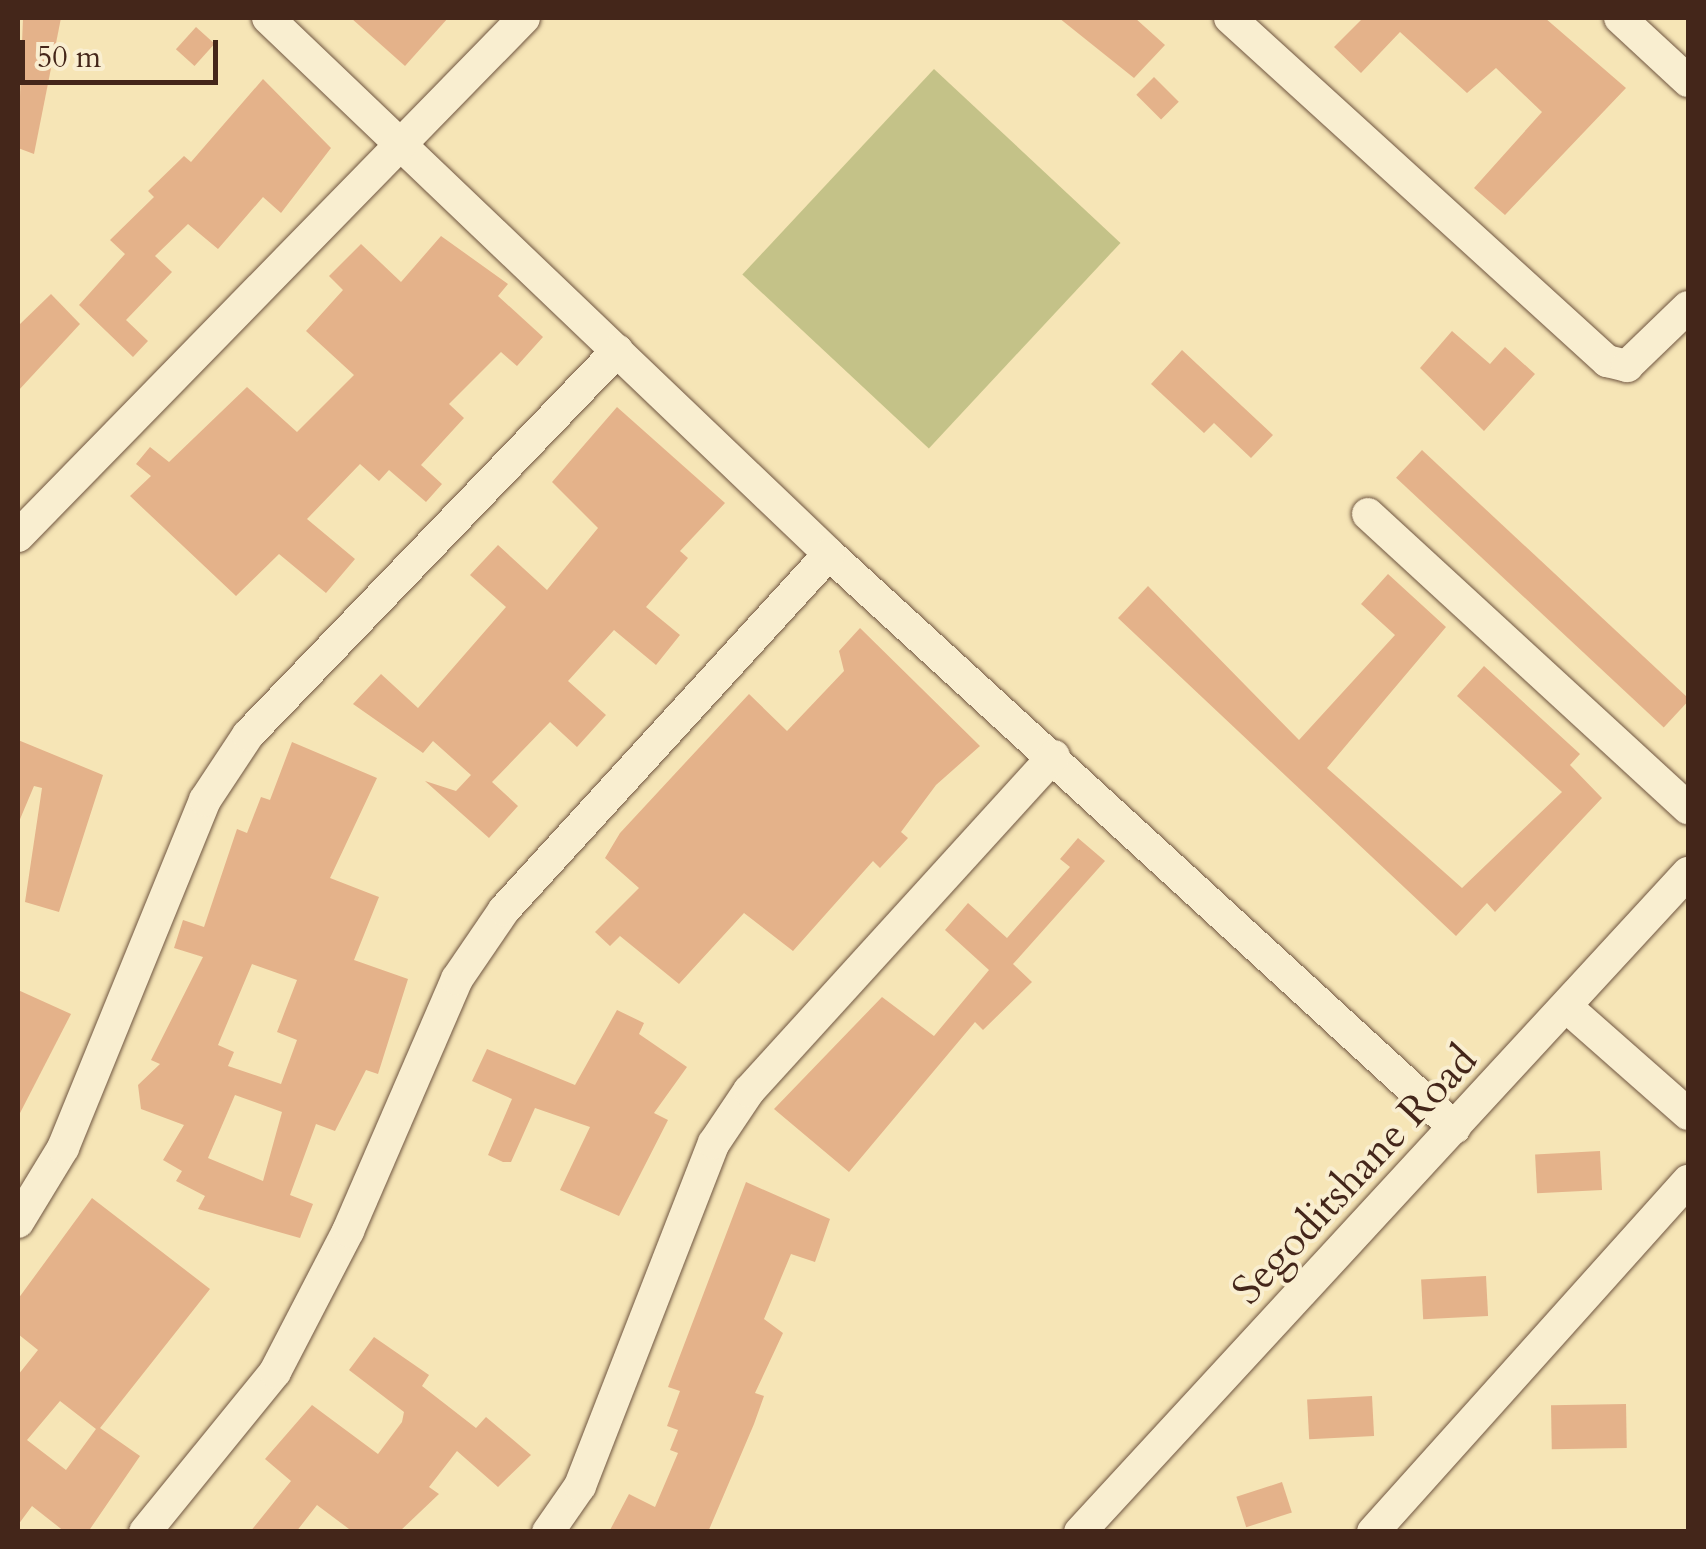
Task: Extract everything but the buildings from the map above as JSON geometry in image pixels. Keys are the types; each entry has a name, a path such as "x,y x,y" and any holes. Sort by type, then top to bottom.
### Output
{"street":[{"path":"268,18 829,554 1054,756 1455,1128"},
{"path":"18,536 398,140 524,18"},
{"path":"1230,18 1607,361 1627,366 1688,307"},
{"path":"1620,18 1688,81"},
{"path":"18,1222 63,1148 205,800 248,735 617,350"},
{"path":"1368,514 1688,808"},
{"path":"144,1532 275,1372 348,1231 458,978 504,910 829,554"},
{"path":"548,1532 580,1486 714,1143 749,1092 1054,756"},
{"name":"Segoditshane Road","path":"1080,1532 1569,1008 1688,873"},
{"path":"1569,1008 1688,1114"},
{"path":"1372,1532 1688,1181"}],"shaded area":[{"path":"934,69 1120,243 929,448 742,275"}]}
